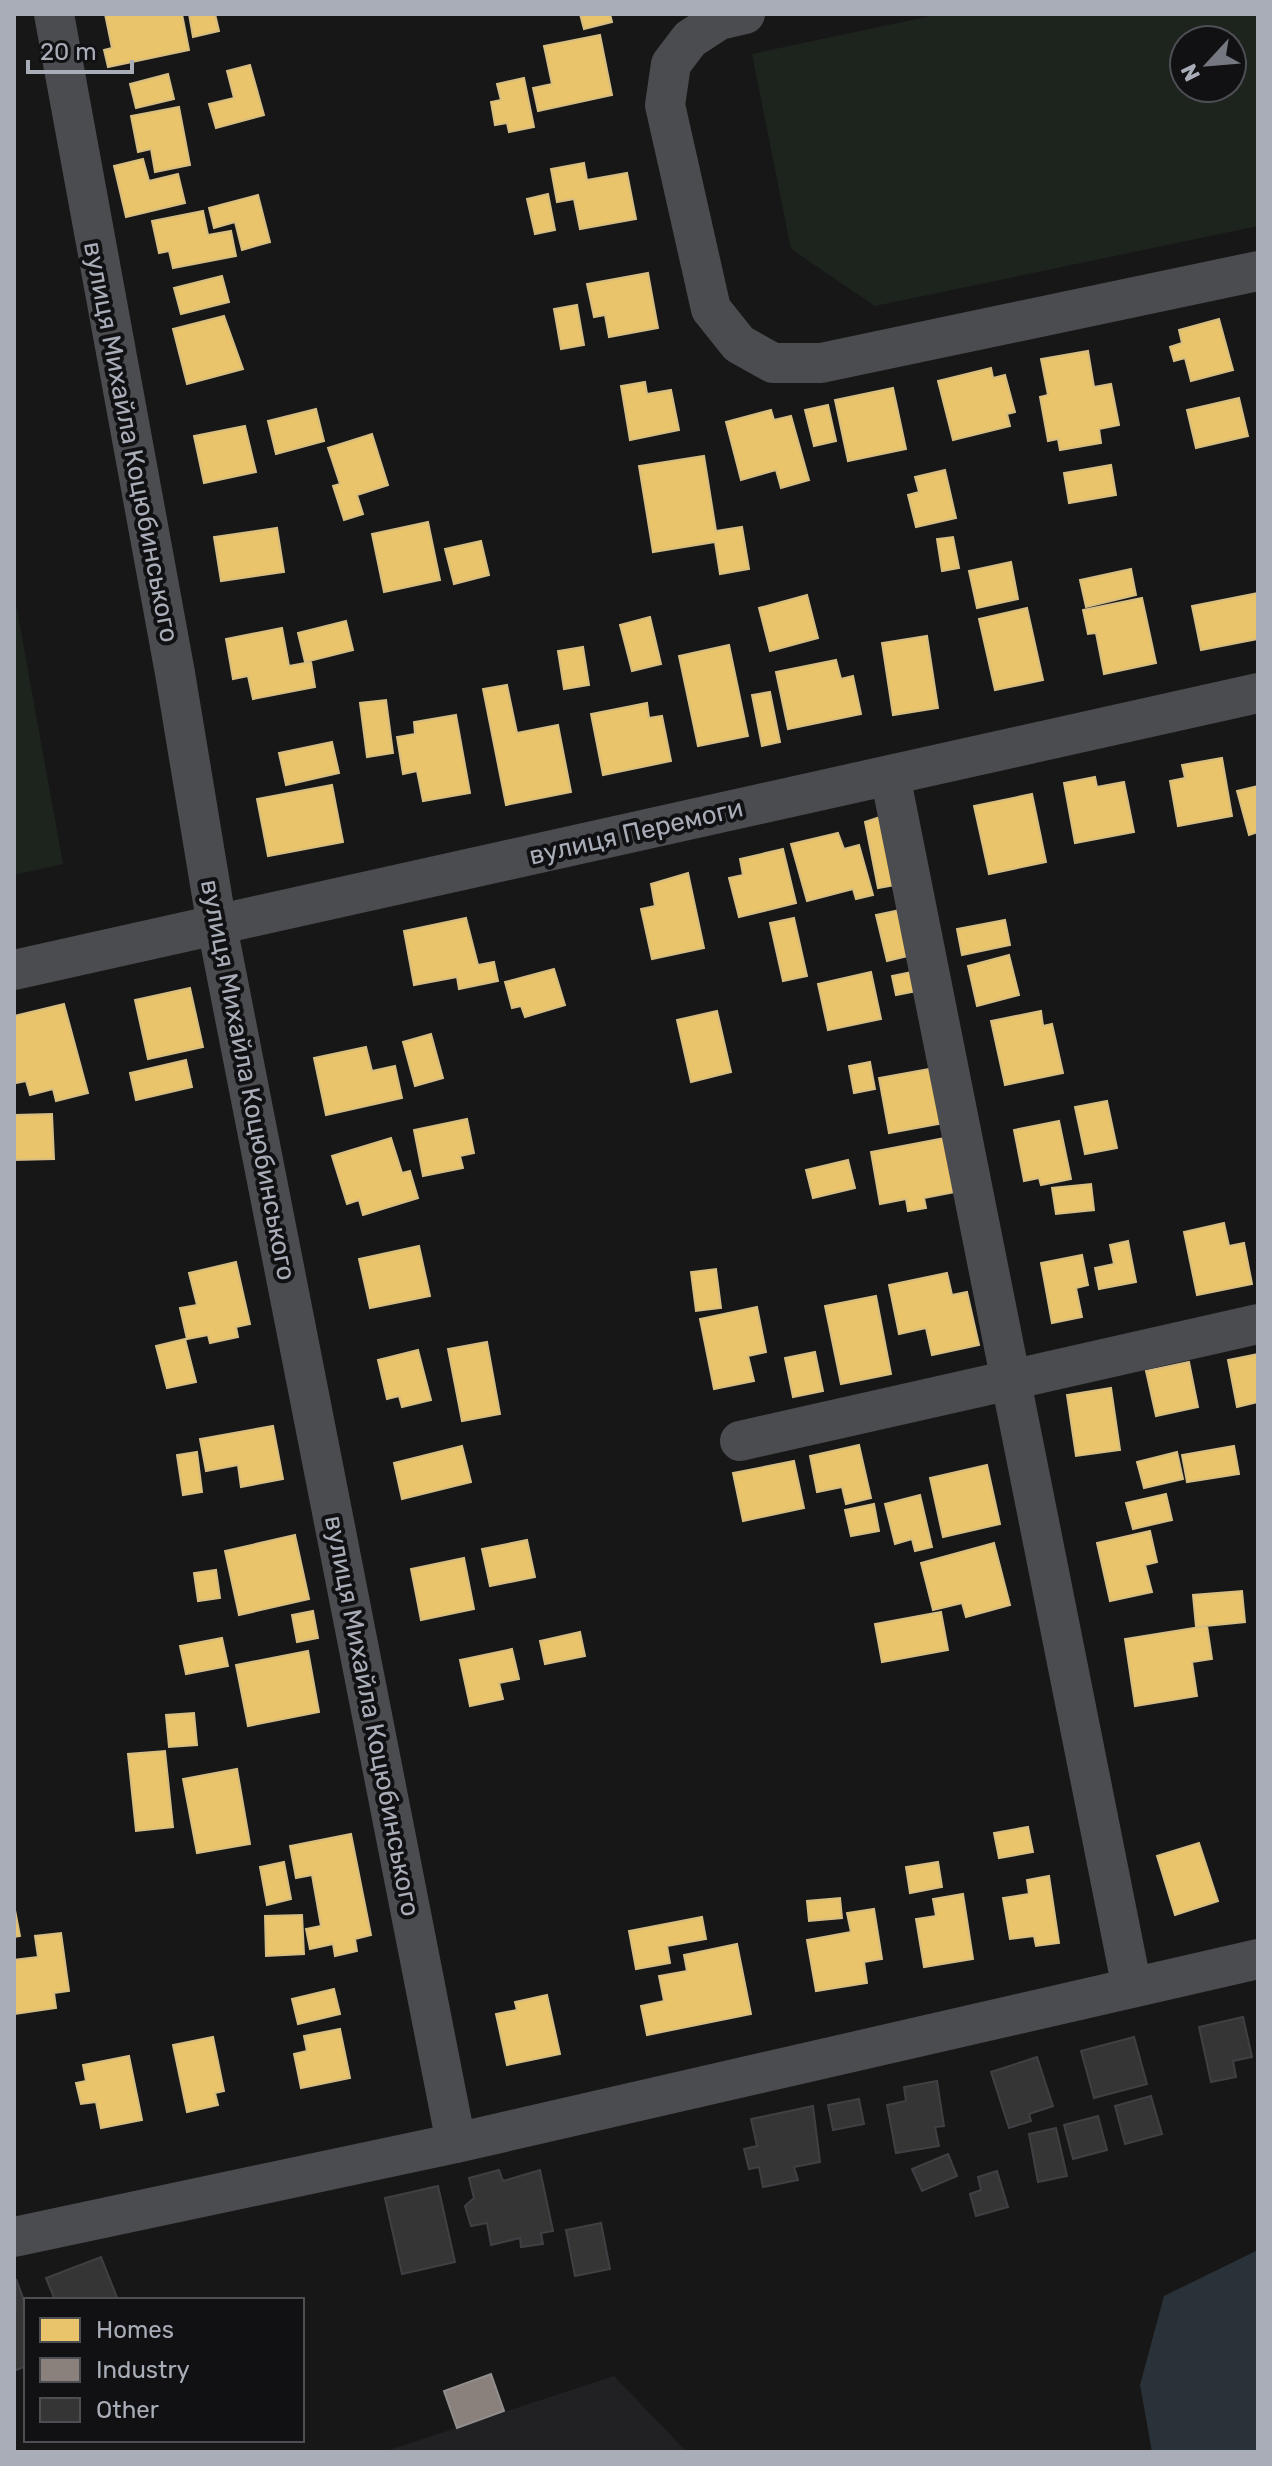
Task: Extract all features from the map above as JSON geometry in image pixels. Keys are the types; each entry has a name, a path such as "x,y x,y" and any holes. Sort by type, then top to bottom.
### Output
{"street":[{"name":"вулиця Михайла Коцюбинського","path":"54,14 175,673 217,926 456,2143"},
{"path":"745,14 719,20 690,39 671,64 665,105 711,309 739,344 773,363 821,363 1258,271"},
{"name":"вулиця Перемоги","path":"14,970 1258,693"},
{"path":"890,775 1008,1381 1132,1988"},
{"path":"740,1441 1258,1324"},
{"path":"14,2237 456,2143 1258,1959"}],"shaded area":[{"path":"940,14 1258,14 1258,226 875,306 791,249 752,54"},
{"path":"14,593 63,864 14,875"},
{"path":"1258,2250 1258,2452 1152,2452 1140,2385 1164,2296"},
{"path":"614,2376 687,2452 383,2452"}],"building: Homes":[{"path":"105,14 182,14 189,50 108,67 104,50 112,48"},
{"path":"189,14 215,14 219,31 193,37"},
{"path":"580,14 610,14 612,22 584,29"},
{"path":"600,35 612,95 538,111 533,88 552,84 544,46"},
{"path":"250,65 264,115 216,128 209,104 234,98 227,71"},
{"path":"168,74 174,99 136,108 130,84"},
{"path":"524,78 534,127 509,132 507,123 495,125 491,102 501,100 497,84"},
{"path":"179,107 190,165 155,172 151,149 138,152 131,116"},
{"path":"143,159 149,181 178,174 185,203 126,217 114,166"},
{"path":"584,163 587,180 627,173 636,219 580,229 574,199 557,202 551,169"},
{"path":"548,194 555,230 535,234 527,199"},
{"path":"258,195 270,242 242,250 235,222 214,228 209,208"},
{"path":"203,211 208,235 231,231 236,256 173,268 169,251 159,253 152,221"},
{"path":"648,273 658,328 609,337 605,315 594,317 587,284"},
{"path":"222,276 229,302 181,314 174,288"},
{"path":"577,305 584,345 561,349 554,309"},
{"path":"224,316 243,369 187,384 173,329"},
{"path":"1219,319 1233,370 1191,381 1185,358 1174,361 1170,347 1182,343 1179,330"},
{"path":"1088,351 1094,387 1111,384 1119,425 1099,429 1101,443 1060,450 1058,439 1048,441 1040,397 1048,395 1041,359"},
{"path":"991,368 993,378 1005,375 1015,412 1007,414 1010,426 953,440 938,381"},
{"path":"645,382 647,394 671,390 679,430 630,440 621,386"},
{"path":"893,388 906,449 848,461 835,400"},
{"path":"1239,398 1248,436 1196,448 1187,410"},
{"path":"828,405 836,441 814,446 805,410"},
{"path":"316,409 324,441 276,454 268,421"},
{"path":"771,410 774,420 791,416 809,480 781,488 776,470 741,480 726,422"},
{"path":"245,426 256,472 204,483 194,436"},
{"path":"372,434 388,485 357,495 363,514 344,520 333,486 340,484 328,448"},
{"path":"704,456 716,531 742,527 749,569 720,574 715,542 653,552 639,466"},
{"path":"1111,465 1116,495 1069,503 1064,473"},
{"path":"945,470 956,518 916,527 908,495 919,492 915,477"},
{"path":"428,522 440,580 384,592 372,534"},
{"path":"277,528 284,572 221,581 214,537"},
{"path":"953,537 959,568 942,571 937,539"},
{"path":"481,541 489,575 454,584 445,549"},
{"path":"1011,562 1018,599 977,608 969,571"},
{"path":"1131,569 1136,595 1086,607 1080,580"},
{"path":"1258,593 1258,639 1201,650 1192,606"},
{"path":"807,595 818,638 770,651 759,608"},
{"path":"1142,598 1156,663 1104,674 1096,633 1088,634 1083,610"},
{"path":"1027,608 1043,680 995,690 979,619"},
{"path":"650,617 661,664 632,671 620,625"},
{"path":"346,621 353,650 305,662 298,633"},
{"path":"282,628 289,666 311,662 315,687 253,699 248,676 233,679 226,639"},
{"path":"927,636 938,708 893,715 882,643"},
{"path":"729,645 748,736 698,746 679,656"},
{"path":"583,647 589,685 564,689 558,651"},
{"path":"836,660 841,679 853,676 861,714 788,729 776,672"},
{"path":"507,685 517,733 558,725 571,792 506,805 483,689"},
{"path":"770,692 780,742 762,746 752,695"},
{"path":"386,700 393,753 367,757 360,703"},
{"path":"647,703 649,718 662,716 671,761 603,775 591,714"},
{"path":"456,715 470,793 423,801 417,771 403,774 397,737 415,734 414,722"},
{"path":"332,742 339,773 286,785 279,753"},
{"path":"1222,758 1232,816 1178,826 1170,781 1185,778 1182,765"},
{"path":"1095,777 1097,787 1124,782 1134,832 1075,843 1064,783"},
{"path":"332,785 343,842 268,856 257,799"},
{"path":"1258,786 1258,832 1249,835 1237,791"},
{"path":"1032,794 1046,862 989,874 974,806"},
{"path":"892,813 906,883 878,888 865,822"},
{"path":"838,833 844,849 859,845 873,895 856,899 853,889 807,901 791,844"},
{"path":"783,849 796,903 739,917 729,878 743,875 740,859"},
{"path":"688,873 704,948 652,959 641,909 655,906 651,884"},
{"path":"905,909 916,954 887,961 876,915"},
{"path":"466,918 478,965 494,962 498,981 459,989 457,977 414,985 404,931"},
{"path":"794,918 807,976 783,981 770,923"},
{"path":"1005,920 1010,945 962,955 957,929"},
{"path":"1009,955 1019,995 977,1006 968,966"},
{"path":"554,969 565,1005 525,1017 521,1006 512,1008 505,982"},
{"path":"922,970 927,989 896,995 892,976"},
{"path":"871,972 881,1019 828,1030 818,984"},
{"path":"190,988 203,1047 148,1059 135,1000"},
{"path":"64,1004 88,1093 56,1101 53,1089 30,1095 26,1081 16,1083 14,1016"},
{"path":"717,1011 731,1072 691,1082 677,1020"},
{"path":"1041,1011 1043,1026 1052,1024 1063,1073 1005,1085 991,1021"},
{"path":"431,1034 443,1078 415,1086 403,1042"},
{"path":"366,1047 372,1071 395,1066 402,1098 326,1115 314,1058"},
{"path":"186,1060 192,1087 136,1100 130,1073"},
{"path":"870,1062 875,1089 854,1093 849,1066"},
{"path":"935,1068 944,1123 889,1133 879,1078"},
{"path":"1107,1101 1117,1148 1085,1154 1075,1107"},
{"path":"52,1114 54,1159 14,1160 14,1115"},
{"path":"467,1119 474,1153 460,1156 463,1168 423,1176 414,1130"},
{"path":"1059,1121 1071,1179 1041,1185 1039,1178 1024,1181 1014,1130"},
{"path":"391,1138 402,1173 410,1171 418,1198 363,1215 359,1200 347,1204 332,1156"},
{"path":"945,1138 955,1192 924,1198 926,1208 908,1211 906,1199 880,1204 871,1152"},
{"path":"848,1160 855,1188 813,1198 806,1170"},
{"path":"1091,1184 1094,1210 1056,1214 1052,1188"},
{"path":"1224,1223 1229,1246 1244,1243 1252,1284 1197,1295 1184,1232"},
{"path":"1128,1241 1136,1282 1099,1289 1095,1268 1114,1264 1110,1245"},
{"path":"419,1246 430,1296 370,1308 359,1259"},
{"path":"1082,1255 1088,1285 1076,1288 1082,1317 1052,1323 1041,1263"},
{"path":"236,1262 250,1324 236,1327 238,1337 210,1343 208,1335 187,1339 180,1308 197,1305 189,1273"},
{"path":"716,1269 721,1308 696,1311 691,1272"},
{"path":"947,1273 952,1295 967,1292 979,1345 932,1355 926,1328 899,1334 889,1285"},
{"path":"876,1296 891,1374 841,1384 825,1306"},
{"path":"757,1307 766,1352 748,1356 754,1381 714,1389 700,1319"},
{"path":"185,1339 196,1382 167,1388 156,1346"},
{"path":"487,1342 500,1414 462,1421 448,1349"},
{"path":"418,1350 431,1400 402,1407 399,1396 387,1399 378,1360"},
{"path":"815,1352 823,1391 793,1397 785,1358"},
{"path":"1258,1354 1258,1402 1237,1407 1228,1360"},
{"path":"1189,1362 1198,1407 1156,1416 1146,1371"},
{"path":"1111,1388 1120,1450 1076,1456 1067,1395"},
{"path":"273,1426 283,1479 241,1487 238,1465 206,1471 200,1439"},
{"path":"859,1445 871,1498 846,1504 842,1487 817,1492 810,1456"},
{"path":"462,1446 471,1482 402,1499 394,1463"},
{"path":"1234,1446 1239,1474 1187,1482 1182,1455"},
{"path":"197,1452 202,1492 183,1495 177,1455"},
{"path":"1177,1452 1183,1479 1144,1488 1137,1462"},
{"path":"794,1461 804,1508 743,1521 733,1473"},
{"path":"987,1465 1000,1524 943,1537 930,1478"},
{"path":"1166,1494 1172,1520 1133,1529 1126,1503"},
{"path":"920,1495 932,1547 915,1551 912,1539 895,1544 885,1504"},
{"path":"874,1504 879,1531 851,1536 845,1510"},
{"path":"1150,1531 1157,1562 1145,1565 1152,1592 1110,1601 1097,1543"},
{"path":"295,1535 309,1599 239,1615 225,1551"},
{"path":"527,1540 535,1577 490,1586 482,1549"},
{"path":"994,1543 1010,1605 966,1617 962,1603 933,1610 921,1563"},
{"path":"464,1558 474,1609 421,1620 411,1569"},
{"path":"216,1570 220,1598 198,1601 194,1573"},
{"path":"1242,1591 1245,1622 1196,1627 1193,1595"},
{"path":"313,1611 318,1638 297,1642 292,1615"},
{"path":"941,1612 948,1650 882,1662 875,1624"},
{"path":"1207,1626 1212,1659 1192,1662 1197,1696 1135,1706 1125,1639"},
{"path":"580,1632 585,1656 545,1664 540,1641"},
{"path":"222,1638 228,1666 186,1674 180,1646"},
{"path":"512,1649 519,1679 499,1683 503,1699 470,1706 460,1660"},
{"path":"308,1651 319,1712 248,1726 236,1665"},
{"path":"194,1713 197,1745 169,1747 166,1715"},
{"path":"165,1751 173,1827 136,1831 128,1754"},
{"path":"237,1769 250,1844 197,1853 183,1779"},
{"path":"1028,1827 1033,1852 999,1858 994,1833"},
{"path":"351,1834 371,1935 355,1939 357,1951 335,1956 333,1944 310,1949 306,1929 321,1926 312,1875 296,1878 290,1846"},
{"path":"1199,1843 1218,1901 1175,1915 1157,1856"},
{"path":"284,1862 291,1899 267,1905 260,1867"},
{"path":"938,1862 942,1887 910,1893 906,1867"},
{"path":"1049,1876 1059,1943 1036,1946 1034,1936 1010,1939 1003,1898 1029,1894 1027,1880"},
{"path":"963,1894 973,1959 924,1967 916,1919 936,1916 933,1899"},
{"path":"840,1898 842,1918 809,1921 807,1901"},
{"path":"14,1905 20,1936 14,1937"},
{"path":"874,1909 882,1959 864,1962 867,1983 816,1991 807,1940 851,1932 847,1913"},
{"path":"302,1915 304,1954 266,1956 265,1916"},
{"path":"702,1917 706,1939 667,1946 670,1963 636,1969 629,1931"},
{"path":"61,1933 69,1991 54,1993 56,2008 14,2014 14,1960 38,1957 35,1936"},
{"path":"737,1944 751,2014 647,2035 641,2006 664,2001 659,1976 687,1971 684,1955"},
{"path":"334,1989 340,2014 298,2024 292,1999"},
{"path":"547,1995 560,2054 507,2065 496,2014 517,2010 515,2002"},
{"path":"340,2029 350,2078 301,2088 294,2054 307,2051 304,2036"},
{"path":"213,2037 224,2091 215,2093 218,2105 187,2112 173,2045"},
{"path":"129,2056 142,2120 101,2128 96,2102 81,2104 76,2083 86,2081 83,2065"}],"building: Industry":[{"path":"491,2374 504,2411 457,2428 444,2391"}],"building: Other":[{"path":"1243,2017 1252,2057 1233,2061 1236,2077 1211,2082 1199,2027"},
{"path":"1134,2037 1147,2084 1094,2098 1081,2051"},
{"path":"1037,2057 1053,2106 1029,2114 1031,2121 1009,2128 991,2072"},
{"path":"937,2081 944,2126 935,2127 939,2146 896,2153 887,2105 906,2101 904,2087"},
{"path":"1151,2096 1162,2134 1125,2144 1115,2106"},
{"path":"859,2099 864,2124 833,2130 828,2105"},
{"path":"813,2106 820,2162 794,2167 798,2180 763,2187 759,2167 749,2169 744,2149 757,2146 751,2119"},
{"path":"1098,2116 1107,2150 1073,2159 1064,2125"},
{"path":"1056,2128 1067,2176 1038,2182 1029,2134"},
{"path":"948,2154 957,2176 922,2191 912,2169"},
{"path":"499,2170 503,2181 540,2170 553,2231 541,2233 543,2244 521,2247 520,2238 491,2245 487,2223 471,2226 465,2206 474,2198 469,2178"},
{"path":"997,2171 1008,2207 976,2216 970,2194 981,2190 978,2177"},
{"path":"438,2186 455,2262 402,2274 385,2198"},
{"path":"601,2223 610,2269 575,2276 566,2230"},
{"path":"101,2257 117,2298 54,2298 46,2278"},
{"path":"16,2279 24,2301 24,2367 14,2371"}]}
